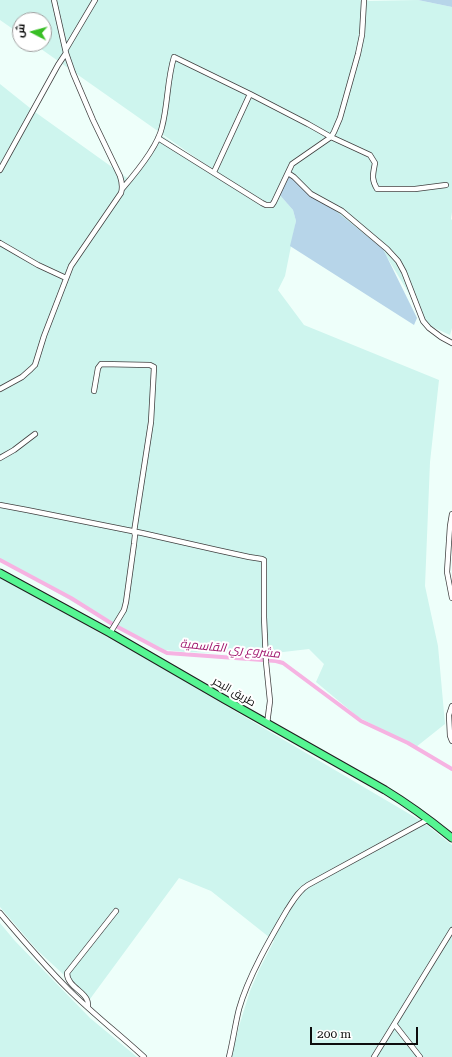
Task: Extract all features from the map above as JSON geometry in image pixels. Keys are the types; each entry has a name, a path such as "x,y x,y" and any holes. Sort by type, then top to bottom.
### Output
{"highway":[{"name":"طريق البحر","path":"0,573 113,628 267,724 401,799 452,838"}],"street":[{"path":"54,0 66,51 93,120 120,176 122,181 122,189"},
{"path":"0,170 95,0"},
{"path":"158,138 262,203 270,205 274,202 292,164 331,137 334,132 340,118 358,54 362,36 364,0"},
{"path":"0,389 22,377 35,365 71,266 122,189 134,176 158,138 162,128 166,108 168,87 174,57 250,94 331,137 370,155 375,163 373,182 377,189 415,190 446,185"},
{"path":"214,172 250,94"},
{"path":"288,173 311,194 342,211 398,261 404,272 423,320 429,328 452,343"},
{"path":"0,243 38,265 66,278"},
{"path":"94,391 98,368 101,364 150,365 154,367 150,422 134,532 134,544 126,602 124,610 113,628"},
{"path":"0,458 14,450 35,434"},
{"path":"0,505 249,557 262,558 264,560 264,617 270,702 267,724"},
{"path":"452,514 447,572 452,598"},
{"path":"452,706 449,715 452,741"},
{"path":"229,1057 239,1010 245,993 280,922 300,892 308,885 429,819"},
{"path":"88,1007 87,1000 69,980 67,973 116,911"},
{"path":"0,913 68,988 144,1057"},
{"path":"374,1057 452,930"},
{"path":"395,1024 420,1057"}],"shaded area":[{"path":"0,0 418,0 452,7 452,328 450,335 428,325 382,249 278,193 293,210 296,221 285,276 278,290 304,325 439,380 430,462 425,586 438,646 445,724 416,747 358,717 316,682 324,664 309,649 266,654 185,652 155,649 0,560 0,84 35,112 130,180 160,134 246,193 45,52 52,52 52,12 12,12 12,28 0,20"},
{"path":"418,0 452,0 452,7"},
{"path":"286,171 383,249 417,318 414,325 290,246 296,221 293,210 278,193"},
{"path":"0,577 150,661 423,822 452,845 452,1057 231,1057 250,991 274,941 211,891 179,878 90,999 37,950 0,907"},
{"path":"0,923 15,941 90,1018 137,1057 0,1057"}],"waterway":[{"name":"مشروع ري القاسمية","path":"0,560 71,598 114,625 167,653 276,661 283,663 361,721 408,743 452,769"}]}
